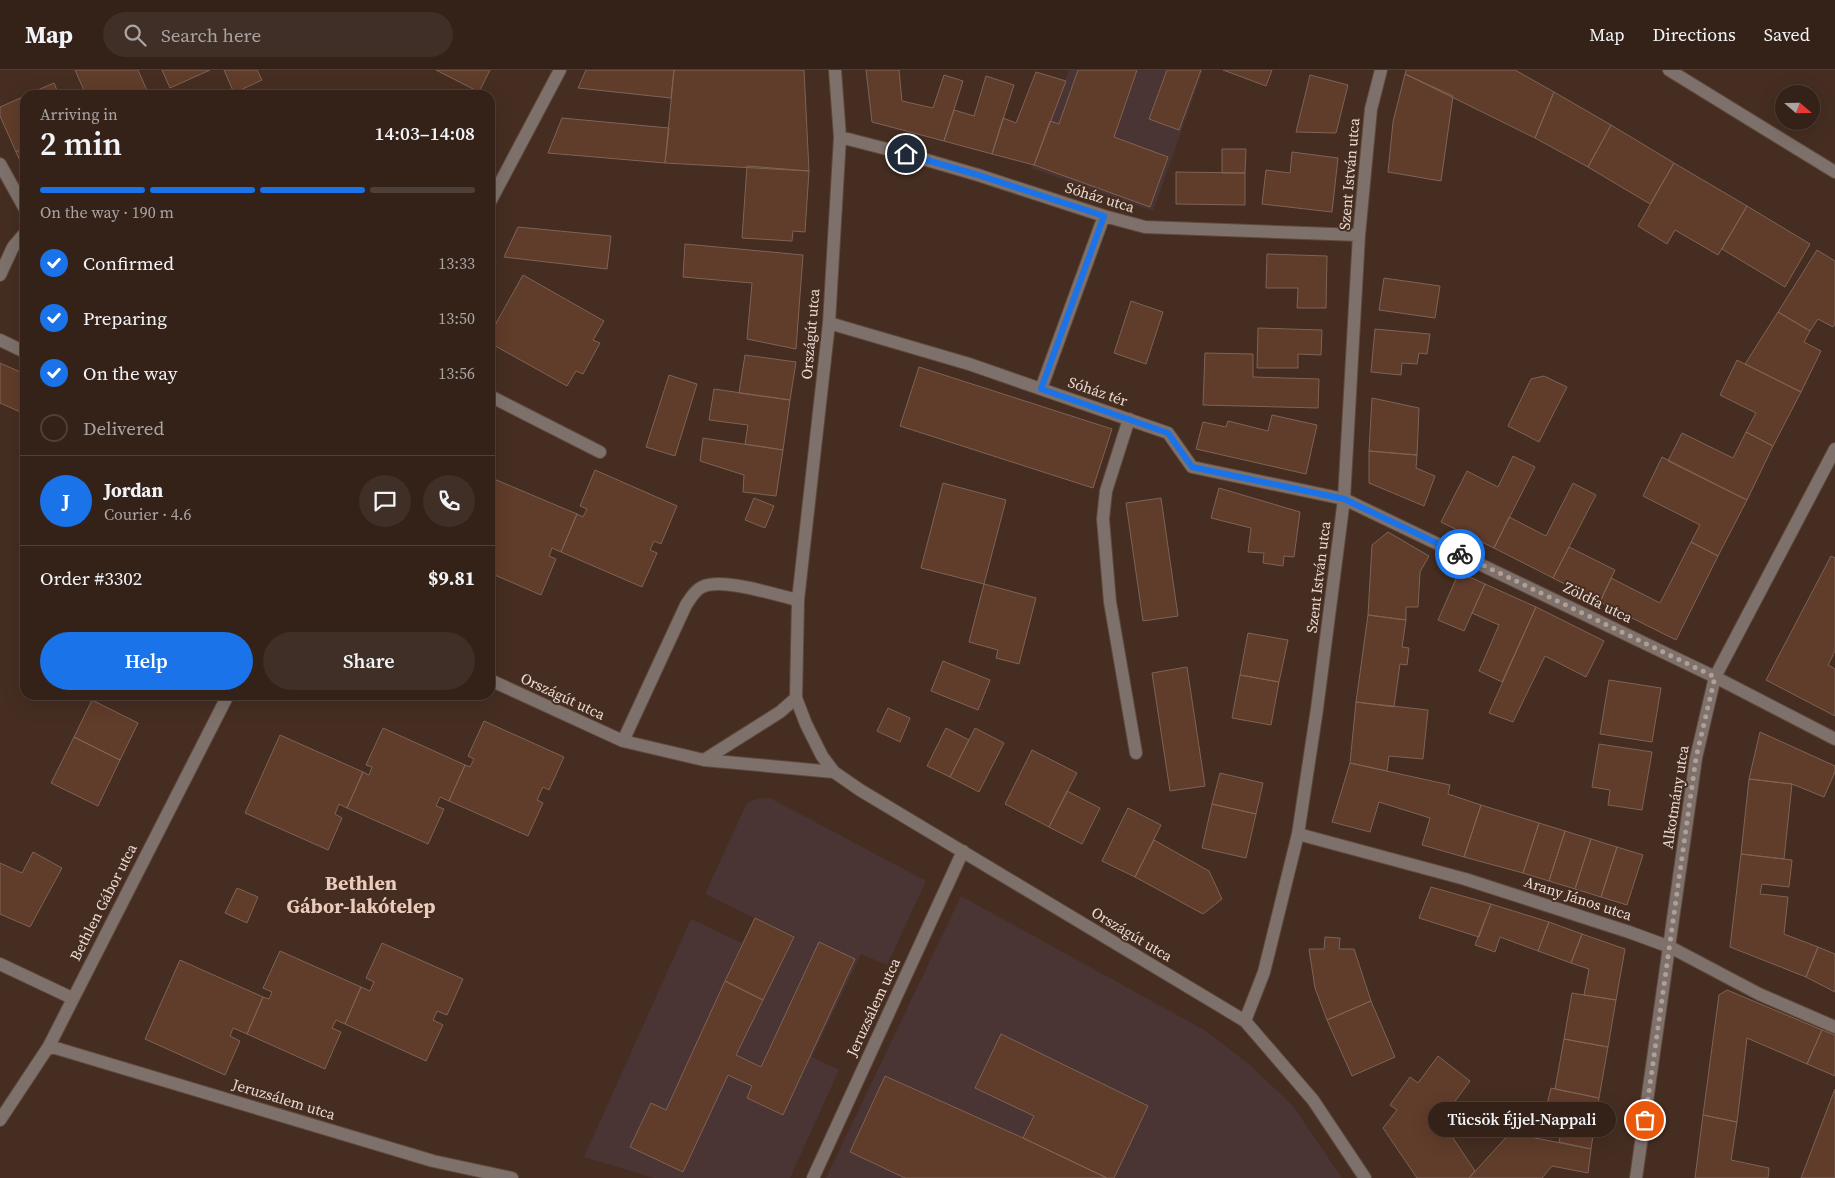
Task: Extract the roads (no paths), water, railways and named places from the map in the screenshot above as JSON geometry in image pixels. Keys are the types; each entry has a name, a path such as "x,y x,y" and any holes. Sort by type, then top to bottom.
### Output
{"street":[{"path":"495,193 560,70"},
{"name":"Országút utca","path":"836,70 840,137 829,323 798,600 796,698 806,724 822,756 834,772 860,790 963,850 1245,1021 1313,1100 1365,1178"},
{"name":"Szent István utca","path":"1245,1021 1264,972 1298,834 1317,709 1344,499 1359,235 1371,108 1381,70"},
{"path":"1669,70 1835,172"},
{"name":"Sóház utca","path":"840,137 978,175 1104,216 1145,227 1359,235"},
{"path":"0,164 20,200"},
{"path":"1041,389 1104,216"},
{"path":"0,275 13,247 20,239"},
{"name":"Sóház tér","path":"829,323 969,364 1168,433 1192,467 1344,499"},
{"path":"0,340 20,350"},
{"path":"495,399 600,452"},
{"path":"1129,419 1106,491 1103,519 1110,602 1136,753"},
{"name":"Alkotmány utca","path":"1636,1178 1696,758 1715,677 1835,449"},
{"name":"Zöldfa utca","path":"1344,499 1715,677 1835,739"},
{"path":"623,741 686,605 694,593 702,588 721,583 798,600"},
{"name":"Országút utca","path":"495,682 623,741 704,760 834,772"},
{"path":"704,760 780,712 796,698"},
{"name":"Bethlen Gábor utca","path":"0,1120 49,1046 225,700"},
{"name":"Arany János utca","path":"1298,834 1465,878 1670,947 1759,994 1835,1027"},
{"name":"Jeruzsálem utca","path":"813,1178 963,850"},
{"path":"0,964 72,998"},
{"name":"Jeruzsálem utca","path":"49,1046 432,1160 511,1178"}],"place":[{"name":"Tücsök Éjjel-Nappali","path":"1645,1120"}],"district":[{"name":"Bethlen Gábor-lakótelep","path":"361,894"}]}
